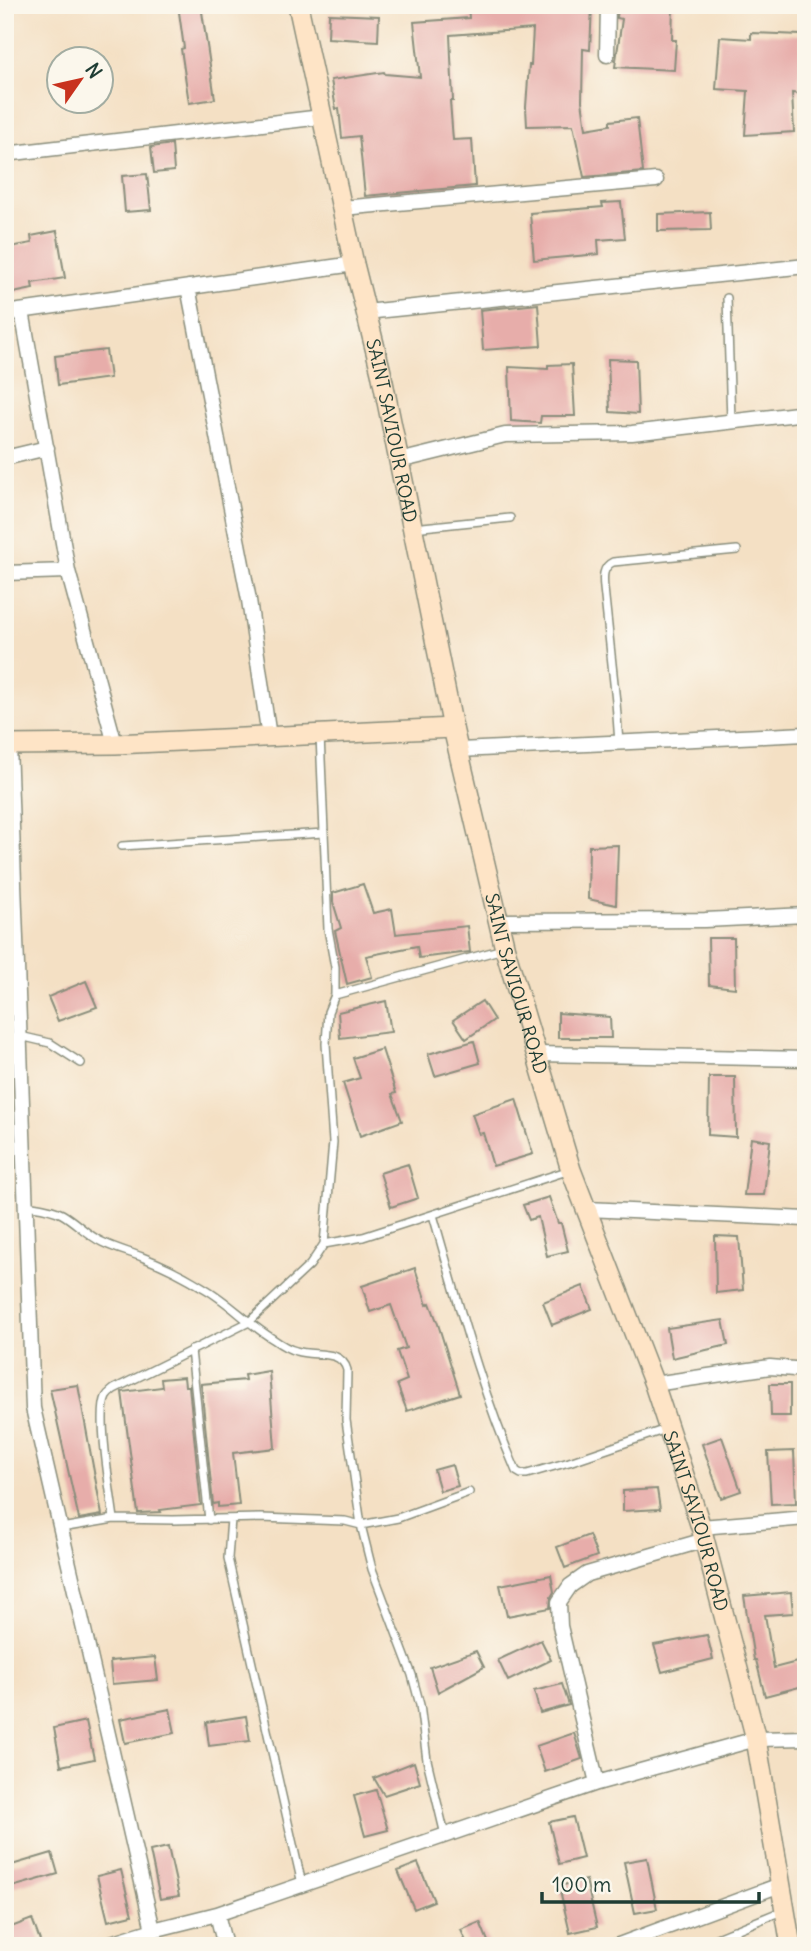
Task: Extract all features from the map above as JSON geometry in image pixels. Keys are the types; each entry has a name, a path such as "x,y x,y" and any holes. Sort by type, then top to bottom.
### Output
{"street":[{"name":"SAINT SAVIOUR ROAD","path":"298,5 354,264 381,372 453,728 505,949 571,1170 654,1384 703,1534 756,1739 791,1946"},
{"path":"607,55 608,5"},
{"path":"5,154 322,117"},
{"path":"342,208 656,180"},
{"path":"5,313 354,264"},
{"path":"366,312 806,267"},
{"path":"188,288 248,600 269,737"},
{"path":"22,311 68,571 115,744"},
{"path":"399,461 505,435 632,433 806,412"},
{"path":"5,458 47,448"},
{"path":"5,573 68,571"},
{"path":"153,1930 33,1408 7,745 115,744 453,728"},
{"path":"459,750 806,734"},
{"path":"499,921 705,920 806,915"},
{"path":"536,1054 806,1059"},
{"path":"587,1209 806,1219"},
{"path":"654,1384 770,1367 806,1370"},
{"path":"597,1783 561,1626 559,1602 570,1586 587,1574 703,1534 806,1518"},
{"path":"100,1946 217,1914 597,1783 756,1739 806,1738"},
{"path":"616,1946 780,1885"},
{"path":"217,1914 225,1946"}],"lane":[{"path":"727,298 731,421"},
{"path":"412,528 510,518"},
{"path":"619,743 603,575 608,564 737,550"},
{"path":"114,1519 104,1430 107,1396 114,1389 248,1322 310,1265 324,1244 333,1142 326,1044 328,1012 335,995 335,967 328,929 320,735"},
{"path":"122,846 324,833"},
{"path":"335,995 505,949"},
{"path":"19,1036 50,1043 81,1063"},
{"path":"324,1244 363,1237 571,1170"},
{"path":"26,1205 52,1209 93,1237 145,1258 202,1286 226,1302 248,1322 295,1351 332,1355 345,1362 346,1420 361,1525 372,1569 412,1675 420,1706 427,1760 445,1835"},
{"path":"433,1215 500,1434 516,1471 527,1474 669,1428"},
{"path":"191,1350 209,1520"},
{"path":"60,1528 114,1519 323,1520 361,1525 398,1518 469,1492"},
{"path":"231,1519 228,1558 302,1885"},
{"path":"697,1946 785,1909"},
{"path":"734,1930 738,1946"}],"building":[{"path":"178,5 201,5 215,99 189,103"},
{"path":"468,5 592,5 590,50 583,49 582,101 586,129 610,125 610,121 637,118 643,172 584,177 573,125 527,126 526,107 533,29 450,35 453,140 472,139 475,186 365,196 359,136 342,138 339,108 336,109 331,80 384,72 420,77 414,22 469,18"},
{"path":"618,5 673,5 672,40 676,40 674,70 615,67 622,19 617,18"},
{"path":"329,14 379,16 378,41 328,38"},
{"path":"751,33 801,35 799,94 792,93 794,132 745,135 748,91 716,89 720,37 751,39"},
{"path":"172,144 174,171 154,173 151,147"},
{"path":"147,174 151,210 125,212 122,176"},
{"path":"621,202 625,238 598,240 599,254 534,260 530,213 603,207 602,203"},
{"path":"710,212 711,230 658,231 658,214"},
{"path":"57,231 65,278 32,283 33,289 13,293 5,248 32,243 31,236"},
{"path":"538,304 541,346 483,350 480,310"},
{"path":"106,350 110,378 58,385 55,356"},
{"path":"608,359 636,360 638,414 610,412"},
{"path":"572,364 575,416 541,416 540,423 511,421 509,367 548,369 548,365"},
{"path":"618,845 616,905 588,899 589,846"},
{"path":"363,884 373,913 392,909 396,934 467,926 470,952 419,958 417,946 366,956 372,977 347,984 335,931 341,928 333,893"},
{"path":"708,938 734,938 735,988 709,985"},
{"path":"86,981 97,1007 58,1021 48,997"},
{"path":"386,1001 391,1032 340,1038 338,1012"},
{"path":"482,1001 494,1020 466,1039 453,1020"},
{"path":"558,1013 610,1017 611,1038 558,1038"},
{"path":"474,1041 480,1063 435,1076 428,1054"},
{"path":"382,1049 396,1093 392,1094 402,1121 360,1136 343,1083 360,1078 353,1058"},
{"path":"709,1077 735,1077 736,1137 708,1135"},
{"path":"516,1099 533,1154 493,1166 483,1133 479,1134 472,1114"},
{"path":"751,1138 770,1141 764,1195 744,1195"},
{"path":"408,1164 418,1198 391,1207 380,1173"},
{"path":"549,1197 558,1223 561,1223 568,1251 547,1256 538,1217 529,1220 523,1205"},
{"path":"715,1236 739,1237 743,1290 716,1293"},
{"path":"415,1268 427,1305 430,1303 438,1324 460,1394 407,1411 397,1384 407,1380 397,1351 406,1348 391,1305 370,1312 362,1286"},
{"path":"583,1286 592,1309 552,1325 543,1302"},
{"path":"723,1320 728,1345 672,1358 667,1328"},
{"path":"269,1371 275,1448 233,1453 239,1505 218,1507 218,1503 213,1504 201,1384 245,1380 244,1375"},
{"path":"184,1377 185,1386 189,1386 201,1505 138,1513 122,1392 162,1387 161,1379"},
{"path":"770,1384 790,1384 790,1416 771,1416"},
{"path":"78,1385 102,1515 79,1519 50,1389"},
{"path":"722,1437 741,1491 721,1498 702,1444"},
{"path":"794,1451 796,1503 771,1504 768,1452"},
{"path":"452,1465 458,1486 440,1491 434,1470"},
{"path":"657,1489 660,1509 623,1511 623,1491"},
{"path":"589,1535 597,1556 565,1568 557,1547"},
{"path":"551,1575 554,1592 550,1608 507,1616 500,1585"},
{"path":"791,1592 793,1613 765,1615 774,1668 797,1662 803,1686 765,1696 754,1660 744,1596"},
{"path":"707,1635 713,1659 662,1672 654,1645"},
{"path":"541,1640 551,1660 508,1681 498,1660"},
{"path":"476,1651 484,1667 438,1692 430,1667"},
{"path":"155,1657 158,1680 112,1684 110,1661"},
{"path":"562,1684 569,1705 540,1713 534,1691"},
{"path":"170,1709 175,1733 125,1743 120,1719"},
{"path":"246,1716 250,1741 209,1746 206,1722"},
{"path":"86,1721 94,1759 61,1766 54,1728"},
{"path":"574,1733 582,1759 545,1772 536,1746"},
{"path":"414,1762 420,1783 384,1795 374,1778"},
{"path":"376,1790 388,1830 365,1836 354,1796"},
{"path":"573,1817 583,1858 559,1864 549,1822"},
{"path":"168,1847 179,1896 160,1899 150,1851"},
{"path":"52,1853 58,1874 5,1889 5,1867"},
{"path":"647,1858 657,1909 635,1913 624,1862"},
{"path":"418,1863 434,1901 414,1909 398,1871"},
{"path":"121,1870 132,1915 108,1921 97,1876"},
{"path":"586,1880 597,1927 570,1933 559,1886"},
{"path":"32,1919 42,1946 12,1946 6,1929"},
{"path":"480,1922 490,1946 468,1946 461,1930"}]}
